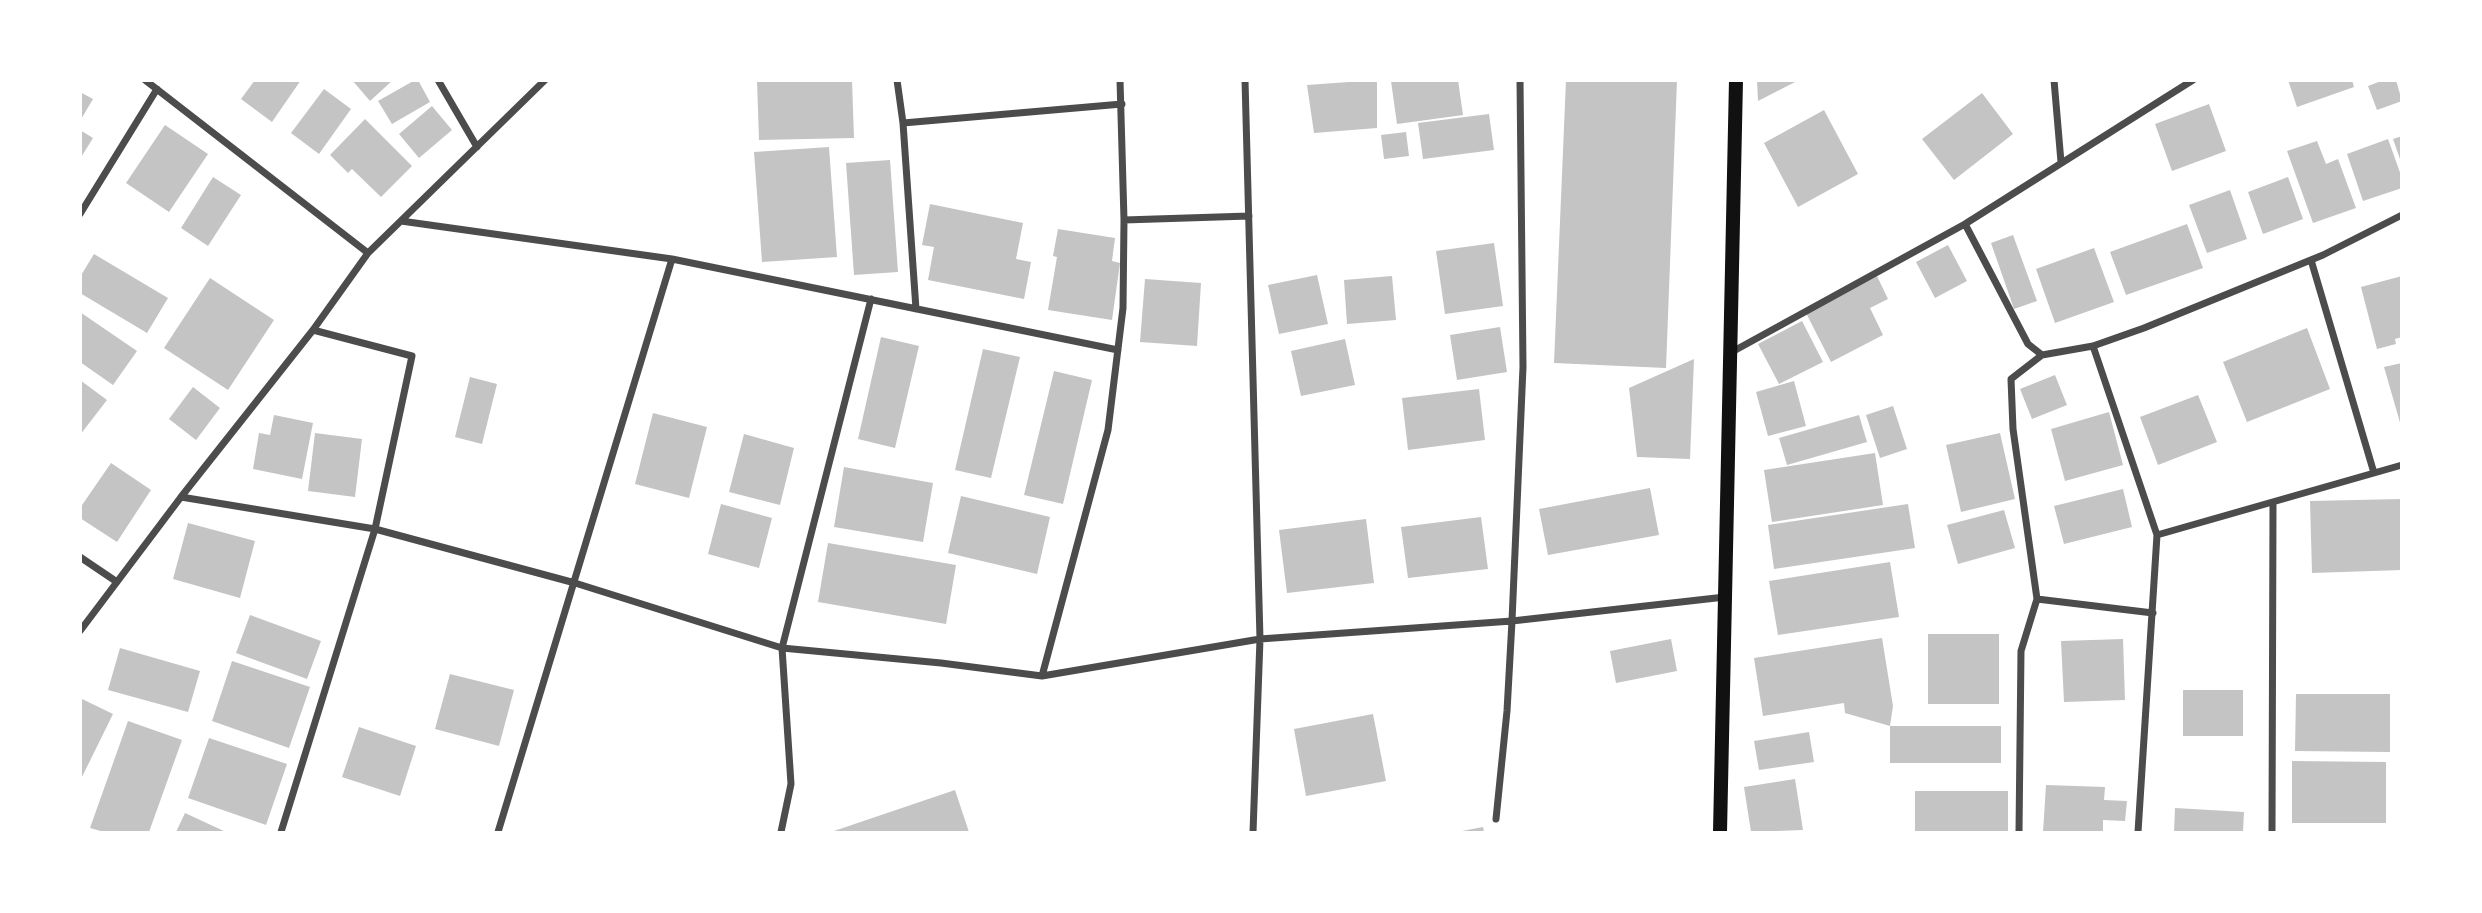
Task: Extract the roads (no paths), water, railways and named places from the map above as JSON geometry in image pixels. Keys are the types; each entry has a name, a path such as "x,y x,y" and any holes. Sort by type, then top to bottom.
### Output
{"main road":[{"path":"1720,832 1736,80"}],"street":[{"path":"145,80 368,253"},
{"path":"438,80 477,147"},
{"path":"80,631 181,497 313,330 368,253 545,80"},
{"path":"897,80 903,123 916,309"},
{"path":"1042,676 1108,430 1123,308 1124,220 1120,80"},
{"path":"1245,80 1260,639 1253,832"},
{"path":"1496,819 1507,711 1523,368 1520,80"},
{"path":"2054,80 2061,162"},
{"path":"1730,353 1837,292 1965,225 2193,80"},
{"path":"80,214 158,89"},
{"path":"903,123 1122,104"},
{"path":"2019,832 2021,651 2037,599 2015,445 2011,379 2042,355 2093,346 2144,328 2311,260 2402,215"},
{"path":"1124,220 1249,216"},
{"path":"401,221 672,259 1118,350"},
{"path":"1965,225 2028,344 2042,355"},
{"path":"498,832 672,259"},
{"path":"2311,260 2374,473"},
{"path":"780,832 791,784 782,648 871,299"},
{"path":"281,832 375,529 412,356 313,330"},
{"path":"2093,346 2157,535 2138,832"},
{"path":"2157,535 2402,465"},
{"path":"181,497 375,529 575,583 782,648 941,663 1042,676 1260,639 1512,621 1725,597"},
{"path":"2272,832 2273,503"},
{"path":"80,556 117,582"},
{"path":"2037,599 2154,613"}]}
